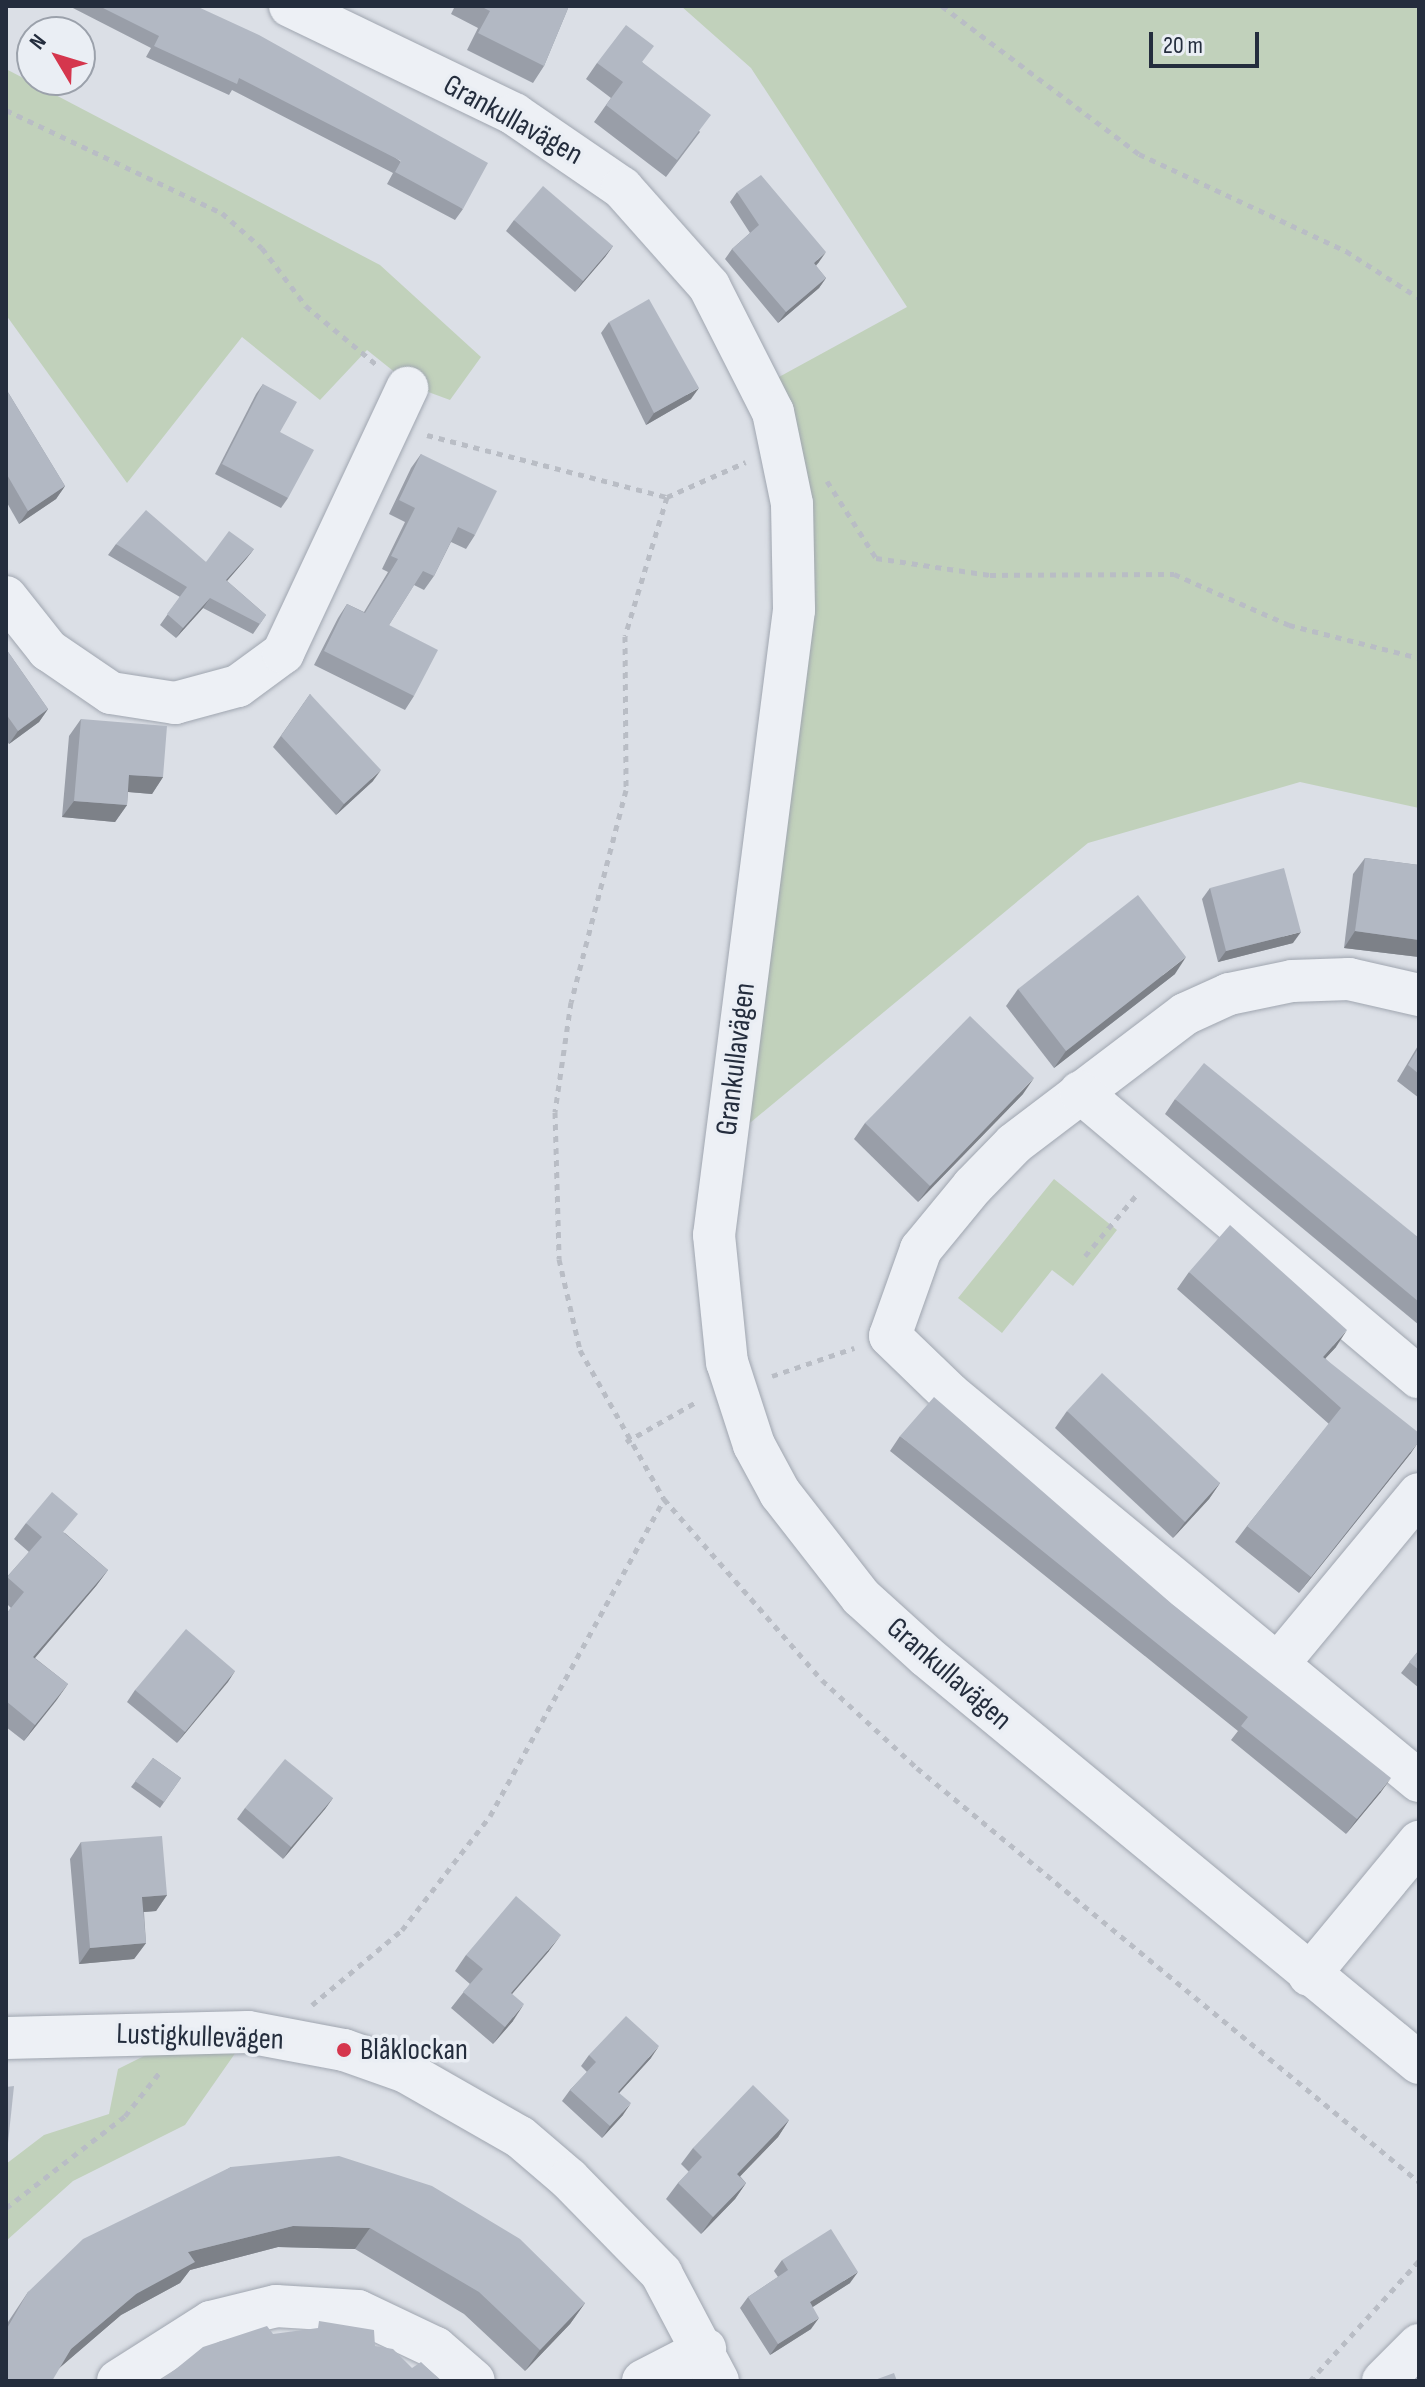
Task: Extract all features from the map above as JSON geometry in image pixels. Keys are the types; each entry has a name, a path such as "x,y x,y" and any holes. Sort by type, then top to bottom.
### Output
{"street":[{"name":"Grankullavägen","path":"290,6 514,114 622,188 683,251 732,322 782,449 795,551 788,680 714,1235 720,1319 739,1403 780,1493 861,1597 1309,1975 1419,2063"},
{"path":"6,597 48,650 111,693 175,703 238,686 283,653 400,405"},
{"path":"1419,995 1349,979 1229,994 1174,1022 1014,1144 921,1249 890,1336 1277,1665 1419,1781"},
{"path":"1080,1092 1419,1377"},
{"path":"1277,1665 1419,1494"},
{"path":"1309,1975 1419,1842"},
{"name":"Lustigkullevägen","path":"6,2038 193,2030 290,2038 406,2072 520,2137 661,2273 712,2365 643,2381"},
{"path":"118,2381 211,2322 276,2306 358,2311 436,2348 474,2381"},
{"path":"1383,2381 1419,2345"}],"path":[{"path":"942,6 1139,154 1346,251 1419,298"},
{"path":"6,110 222,213 262,248 306,306 400,405 667,497 782,449 833,485 876,558 990,575 1174,574 1289,625 1419,658"},
{"path":"667,497 625,636 626,790 571,1002 555,1166 559,1259 580,1350 664,1499 758,1613 917,1768 1419,2182"},
{"path":"1085,1256 1163,1162"},
{"path":"290,2038 295,2018 428,1902 482,1827 571,1680 664,1499"},
{"path":"6,2208 125,2116 193,2030"},
{"path":"1310,2381 1419,2261"}],"green space":[{"path":"681,6 1419,6 1419,808 1300,782 1088,843 710,1156 780,556 755,390 907,307 751,68"},
{"path":"6,69 16,74 16,96 58,96 380,265 481,357 450,400 412,386 367,350 320,400 242,337 127,483 6,315"},
{"path":"1054,1179 1117,1230 1073,1286 1052,1270 1002,1333 958,1298"},
{"path":"250,2032 185,2125 73,2181 6,2241 6,2164 44,2135 109,2114 118,2069 190,2033"}],"building":[{"path":"99,6 196,6 259,35 488,163 463,209 395,172 401,161 239,78 237,84 154,46 159,36"},
{"path":"480,6 569,6 544,66 478,33 490,11"},
{"path":"626,25 654,46 642,62 711,115 677,160 606,105 623,82 597,63"},
{"path":"761,175 826,252 814,263 826,278 786,312 732,249 759,225 737,192"},
{"path":"543,186 613,246 583,281 514,220"},
{"path":"649,299 699,388 654,413 609,322"},
{"path":"263,384 297,402 280,432 314,450 288,498 222,464"},
{"path":"6,389 65,486 28,511 6,473"},
{"path":"421,454 497,491 475,535 458,527 434,576 423,571 389,625 438,650 414,696 324,651 347,604 365,613 398,559 391,556 415,508 399,500"},
{"path":"146,510 206,562 229,531 254,549 226,580 266,615 260,624 210,598 183,628 167,614 187,587 116,544"},
{"path":"6,649 48,709 18,731 6,714"},
{"path":"310,694 381,770 344,804 281,736"},
{"path":"81,719 167,726 163,777 129,775 127,805 74,801"},
{"path":"1365,858 1419,865 1419,940 1355,931"},
{"path":"1284,868 1301,932 1226,951 1210,888"},
{"path":"1138,895 1186,957 1066,1051 1018,989"},
{"path":"970,1016 1034,1078 930,1186 865,1123"},
{"path":"1419,1047 1419,1074 1408,1065"},
{"path":"1204,1063 1419,1238 1419,1302 1175,1099"},
{"path":"1230,1225 1347,1330 1323,1357 1419,1433 1419,1441 1311,1577 1247,1526 1341,1408 1189,1272"},
{"path":"1102,1373 1220,1483 1185,1522 1067,1411"},
{"path":"934,1397 1172,1604 1391,1778 1357,1819 1241,1726 1248,1717 900,1436"},
{"path":"52,1492 78,1514 63,1532 108,1570 33,1657 68,1684 35,1725 6,1701 6,1614 24,1592 7,1577 42,1537 26,1523"},
{"path":"186,1629 235,1671 185,1732 135,1690"},
{"path":"1419,1650 1419,1670 1409,1662"},
{"path":"153,1758 181,1778 164,1802 135,1781"},
{"path":"285,1759 333,1798 291,1847 245,1808"},
{"path":"162,1836 167,1895 142,1897 146,1943 90,1948 81,1842"},
{"path":"516,1896 561,1935 511,1993 524,2004 505,2027 463,1992 483,1969 466,1955"},
{"path":"626,2016 659,2046 618,2092 631,2103 610,2126 570,2090 596,2062 589,2055"},
{"path":"753,2085 789,2120 737,2174 746,2183 713,2217 678,2183 702,2157 693,2148"},
{"path":"14,2086 8,2143 6,2143 6,2087"},
{"path":"339,2156 432,2186 520,2239 585,2303 540,2350 479,2292 370,2228 293,2226 188,2252 195,2262 136,2294 71,2349 52,2381 6,2381 6,2330 28,2292 83,2239 231,2167"},
{"path":"831,2229 858,2272 810,2302 819,2318 778,2344 748,2297 788,2270 782,2260"},
{"path":"319,2321 374,2330 375,2346 393,2349 412,2368 421,2362 441,2381 161,2381 203,2347 267,2326 273,2334 318,2328"},
{"path":"894,2373 897,2381 872,2381"}],"place":[{"name":"Blåklockan","path":"344,2050"}]}
